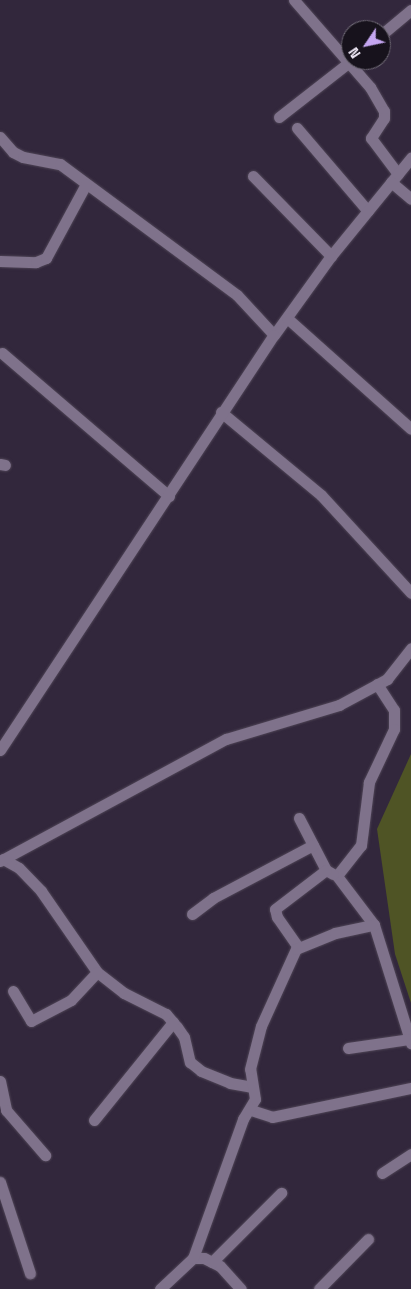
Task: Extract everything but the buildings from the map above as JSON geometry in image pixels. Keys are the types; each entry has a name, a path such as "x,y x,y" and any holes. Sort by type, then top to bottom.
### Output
{"street":[{"path":"294,0 341,51"},
{"path":"391,27 411,10"},
{"path":"279,117 341,68"},
{"path":"357,70 370,86 384,111 384,118 371,138 395,178 411,199"},
{"path":"297,128 368,211"},
{"path":"0,138 13,152 23,157 55,161 236,295 274,335"},
{"path":"0,750 169,496 221,412 274,335 331,256 411,158"},
{"path":"253,176 331,256"},
{"path":"0,261 36,262 46,258 86,184"},
{"path":"287,318 409,423"},
{"path":"2,353 169,496"},
{"path":"221,412 321,496 411,593"},
{"path":"2,860 226,739 339,705 387,679 411,648"},
{"path":"298,947 277,917 275,909 332,873 361,845 369,782 394,729 394,710 377,684"},
{"path":"299,818 313,845 332,873 374,925 410,1041 348,1048"},
{"path":"192,914 213,898 313,845"},
{"path":"2,860 19,868 41,891 97,972 124,993 166,1014 184,1037 186,1056 201,1071 230,1083 253,1087"},
{"path":"160,1289 193,1258 243,1119 251,1110 255,1099 250,1069 261,1026 287,964 298,947 335,933 374,925"},
{"path":"14,992 30,1021 71,1000 97,972"},
{"path":"94,1120 173,1022"},
{"path":"0,1081 3,1112 45,1155"},
{"path":"251,1110 272,1117 411,1088"},
{"path":"382,1173 411,1154"},
{"path":"0,1182 3,1206 30,1274"},
{"path":"212,1262 281,1193"},
{"path":"319,1289 368,1239"},
{"path":"193,1258 204,1258 220,1266 241,1289"}],"green space":[{"path":"411,754 411,1003 395,954 377,829"}]}
